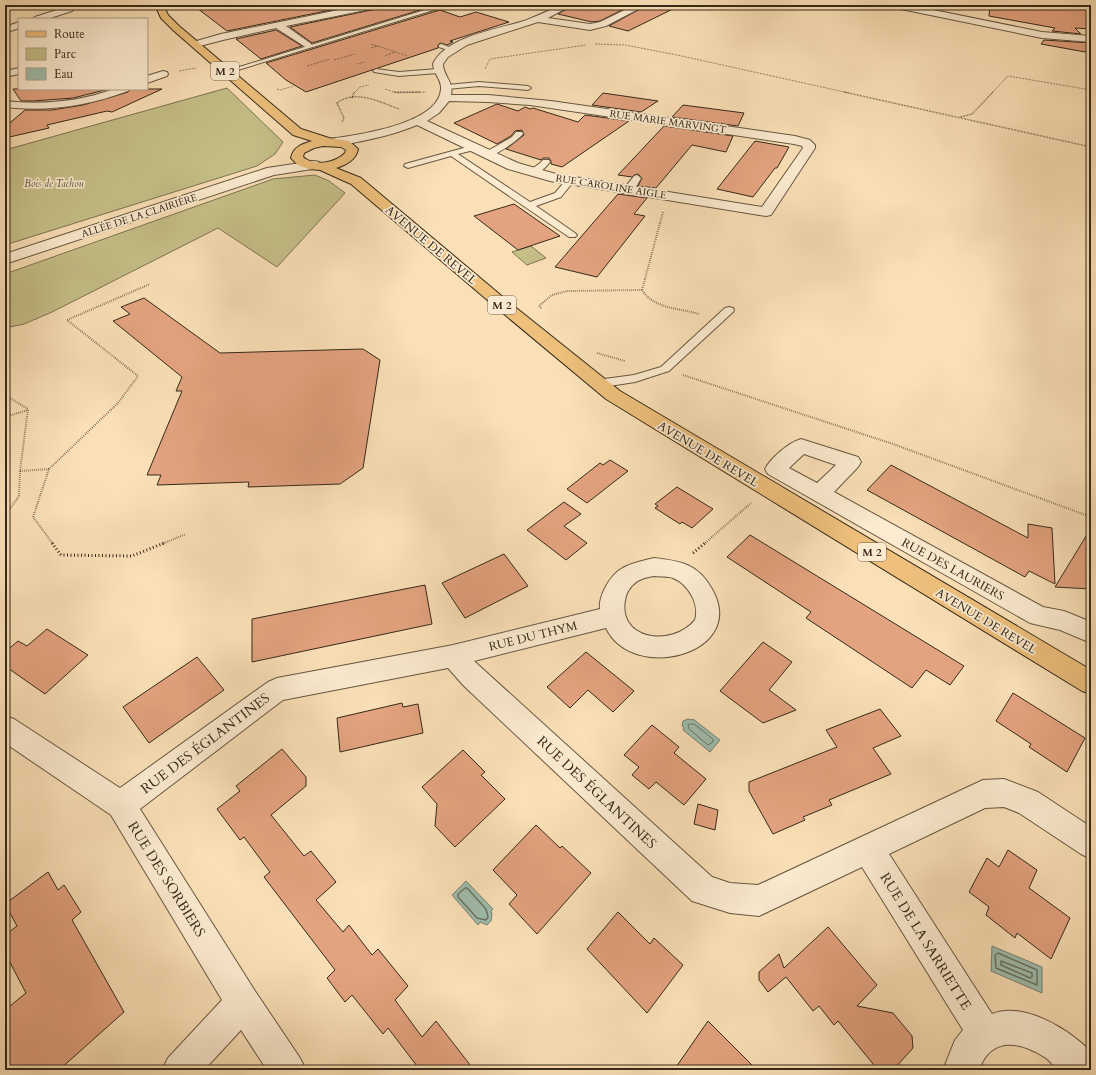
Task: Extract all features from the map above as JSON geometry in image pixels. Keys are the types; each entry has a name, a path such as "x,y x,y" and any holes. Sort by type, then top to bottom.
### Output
{"main road":[{"name":"M 2","path":"159,5 164,16 226,72 297,132 332,142"},
{"path":"297,132 298,153 312,145 332,142 348,146 351,154 350,163 356,181"},
{"name":"AVENUE DE REVEL","path":"298,153 299,161 318,166 356,181 597,384 654,421 1091,683"},
{"path":"318,166 335,164 351,154"}],"street":[{"path":"193,42 279,26 376,5"},
{"path":"398,5 410,5"},
{"path":"419,5 429,8"},
{"path":"332,142 376,136 422,119 442,104 446,92 438,71 438,65 442,56 462,44 538,19 568,5"},
{"path":"538,19 590,27 603,24 642,5"},
{"path":"896,5 952,16 1005,29 1042,35 1091,39"},
{"path":"41,18 69,9"},
{"path":"952,16 960,9"},
{"path":"5,30 18,25"},
{"path":"279,26 307,46"},
{"path":"5,74 18,71"},
{"path":"148,80 163,74"},
{"path":"20,116 100,98 121,90"},
{"name":"RUE MARIE MARVINGT","path":"446,92 477,98 551,105 795,140 806,143 809,145 809,148 766,212"},
{"path":"5,104 30,108 64,106"},
{"name":"RUE CAROLINE AIGLE","path":"422,119 471,148 487,155 513,166 569,182 766,212"},
{"path":"351,154 376,136"},
{"name":"ALLÉE DE LA CLAIRIÈRE","path":"272,171 298,153"},
{"name":"ALLÉE DE LA CLAIRIÈRE","path":"5,259 272,171 318,166"},
{"name":"RUE DES LAURIERS","path":"819,494 1038,616 1064,621 1091,633"},
{"path":"654,568 678,570 692,579 704,595 708,612 704,628 691,639 671,647 649,647 633,641 621,631 612,616 611,601 619,584 633,572 654,568"},
{"name":"RUE DU THYM","path":"454,656 612,616"},
{"name":"RUE DES ÉGLANTINES","path":"121,805 277,690 454,656 473,678 703,890 730,898 759,901 983,794 1004,793 1028,802 1091,844"},
{"name":"RUE DES SORBIERS","path":"5,728 121,805 243,1003 288,1070"},
{"name":"RUE DE LA SARRIETTE","path":"868,849 984,1033"},
{"path":"180,1070 243,1003"},
{"path":"961,1070 969,1048 984,1033 1004,1026 1027,1030 1051,1040 1074,1057 1084,1070"}],"lane":[{"path":"69,9 79,5"},
{"path":"226,72 448,5"},
{"path":"441,46 452,50"},
{"path":"376,71 386,74 394,74 438,71"},
{"path":"446,92 479,84 528,88"},
{"path":"487,155 515,139 520,134"},
{"path":"408,166 471,148"},
{"path":"453,154 572,235"},
{"path":"533,172 542,167 546,162"},
{"path":"627,190 633,185 637,178"},
{"path":"528,206 558,195 569,182"},
{"path":"597,384 635,378 664,369 704,335 729,310"}],"path":[{"path":"368,42 413,58"},
{"path":"484,72 490,59 576,45 618,45 677,55 1091,147"},
{"path":"371,48 378,46"},
{"path":"384,56 396,52"},
{"path":"334,60 355,54"},
{"path":"307,66 330,59"},
{"path":"163,74 198,67"},
{"path":"957,118 972,114 1008,76 1091,90"},
{"path":"339,124 344,118 337,103 348,98 372,100 422,119"},
{"path":"664,211 642,290 645,296 654,303 690,311 704,316 704,335"},
{"path":"150,284 67,320 138,376 118,403 49,469 33,517 61,555 132,556 186,534"},
{"path":"543,313 540,306 556,293 570,291 642,290"},
{"path":"592,352 627,362 645,362 893,444 1091,517"},
{"path":"5,395 28,410"},
{"path":"5,417 28,410"},
{"path":"5,516 19,496 20,471 28,410"},
{"path":"20,471 49,469"},
{"path":"678,570 689,556 754,501"}],"green space":[{"name":"Bois de Tachou","path":"227,88 283,142 275,154 257,166 5,245 5,150"},
{"path":"315,175 329,181 345,193 277,267 218,228 52,312 24,324 5,328 5,274 273,179"},
{"path":"531,246 546,258 527,265 512,252"}],"water":[{"path":"693,719 720,740 710,752 683,730 683,721"},
{"path":"466,881 493,909 491,911 491,921 487,925 480,922 478,925 452,895"},
{"path":"992,946 1042,967 1042,993 991,971"}],"building":[{"path":"193,5 356,5 227,31"},
{"path":"381,5 393,5 395,8 404,10 414,7 420,10 312,43 290,27 376,9"},
{"path":"573,5 632,5 600,21 592,22 558,14"},
{"path":"647,5 681,5 628,31 609,26"},
{"path":"990,5 1076,5 1091,7 1091,29 1075,28 1081,34 1052,31 1055,28 989,16"},
{"path":"440,10 460,17 476,12 509,22 450,41 453,42 447,45 440,43 438,48 306,92 286,80 266,63"},
{"path":"276,30 302,46 261,59 236,39"},
{"path":"1044,40 1091,43 1091,53 1041,44"},
{"path":"13,89 105,90 73,98 21,101"},
{"path":"162,89 112,112 107,111 47,125 49,128 5,138 5,127 25,110 52,110 83,105 128,92 129,90"},
{"path":"603,93 658,101 641,112 592,105"},
{"path":"497,104 518,111 525,107 530,109 533,108 578,122 585,115 629,121 562,167 551,164 549,158 543,158 541,160 506,149 524,135 522,130 515,131 511,136 497,144 454,123"},
{"path":"683,105 744,113 738,126 672,117"},
{"path":"664,126 733,136 726,152 692,145 656,188 638,186 642,178 638,174 632,177 618,175"},
{"path":"755,141 789,147 777,168 775,168 753,197 717,189"},
{"path":"618,194 647,198 634,214 645,216 597,277 555,267"},
{"path":"514,204 560,236 518,250 474,216"},
{"path":"144,298 220,353 363,349 380,360 363,468 340,484 248,487 249,482 157,485 161,475 147,475 182,391 176,391 182,377 113,321 130,314 121,307"},
{"path":"610,460 628,471 587,503 567,489 600,463 603,465"},
{"path":"891,465 1028,538 1028,524 1052,528 1055,584 1029,571 1025,577 867,490"},
{"path":"677,487 713,509 692,528 682,522 680,524 655,508 658,506 655,504"},
{"path":"564,502 581,514 564,526 587,543 566,560 527,530"},
{"path":"1091,528 1091,589 1055,587"},
{"path":"750,535 964,666 950,685 926,670 912,688 806,618 811,612 727,557"},
{"path":"504,554 528,586 465,618 442,583"},
{"path":"425,585 432,624 252,662 252,619"},
{"path":"47,629 88,655 45,694 5,666 5,652 18,641 27,646"},
{"path":"763,642 792,662 769,690 796,710 763,723 720,691"},
{"path":"586,652 634,691 613,712 588,690 570,708 547,687"},
{"path":"197,657 224,690 149,743 123,707"},
{"path":"1013,693 1085,738 1067,772 1029,747 1031,744 996,721"},
{"path":"402,703 403,707 418,704 423,733 340,752 337,718"},
{"path":"880,709 901,736 873,748 891,774 829,800 832,805 803,817 805,820 773,834 749,791 749,782 837,747 826,730"},
{"path":"652,725 679,747 674,753 706,779 684,805 656,782 649,789 632,775 639,767 624,755"},
{"path":"282,749 306,777 306,786 271,815 304,856 311,851 336,882 316,900 343,932 349,925 372,955 378,949 408,986 395,1000 422,1037 436,1021 474,1070 420,1070 388,1028 383,1034 352,995 345,1002 327,978 335,970 264,877 270,872 244,837 240,840 217,809 240,791 236,786"},
{"path":"463,750 485,772 481,775 505,799 455,847 435,826 437,804 422,787"},
{"path":"698,804 718,810 715,830 694,824"},
{"path":"536,825 560,848 562,846 591,873 537,934 509,904 517,895 493,870"},
{"path":"1008,850 1037,870 1029,888 1070,918 1051,959 1017,933 1015,938 986,915 989,907 969,892 987,858 999,867"},
{"path":"48,872 58,890 64,885 81,912 72,920 124,1012 59,1070 5,1070 5,1010 26,993 5,953 5,935 17,926 5,904"},
{"path":"618,912 650,944 654,938 683,965 647,1013 587,949"},
{"path":"828,927 877,985 857,1006 893,1013 912,1036 913,1048 893,1070 878,1070 838,1021 834,1025 819,1006 813,1011 786,977 768,992 759,980 759,972 779,954 784,968"},
{"path":"708,1021 757,1070 674,1070"}]}
